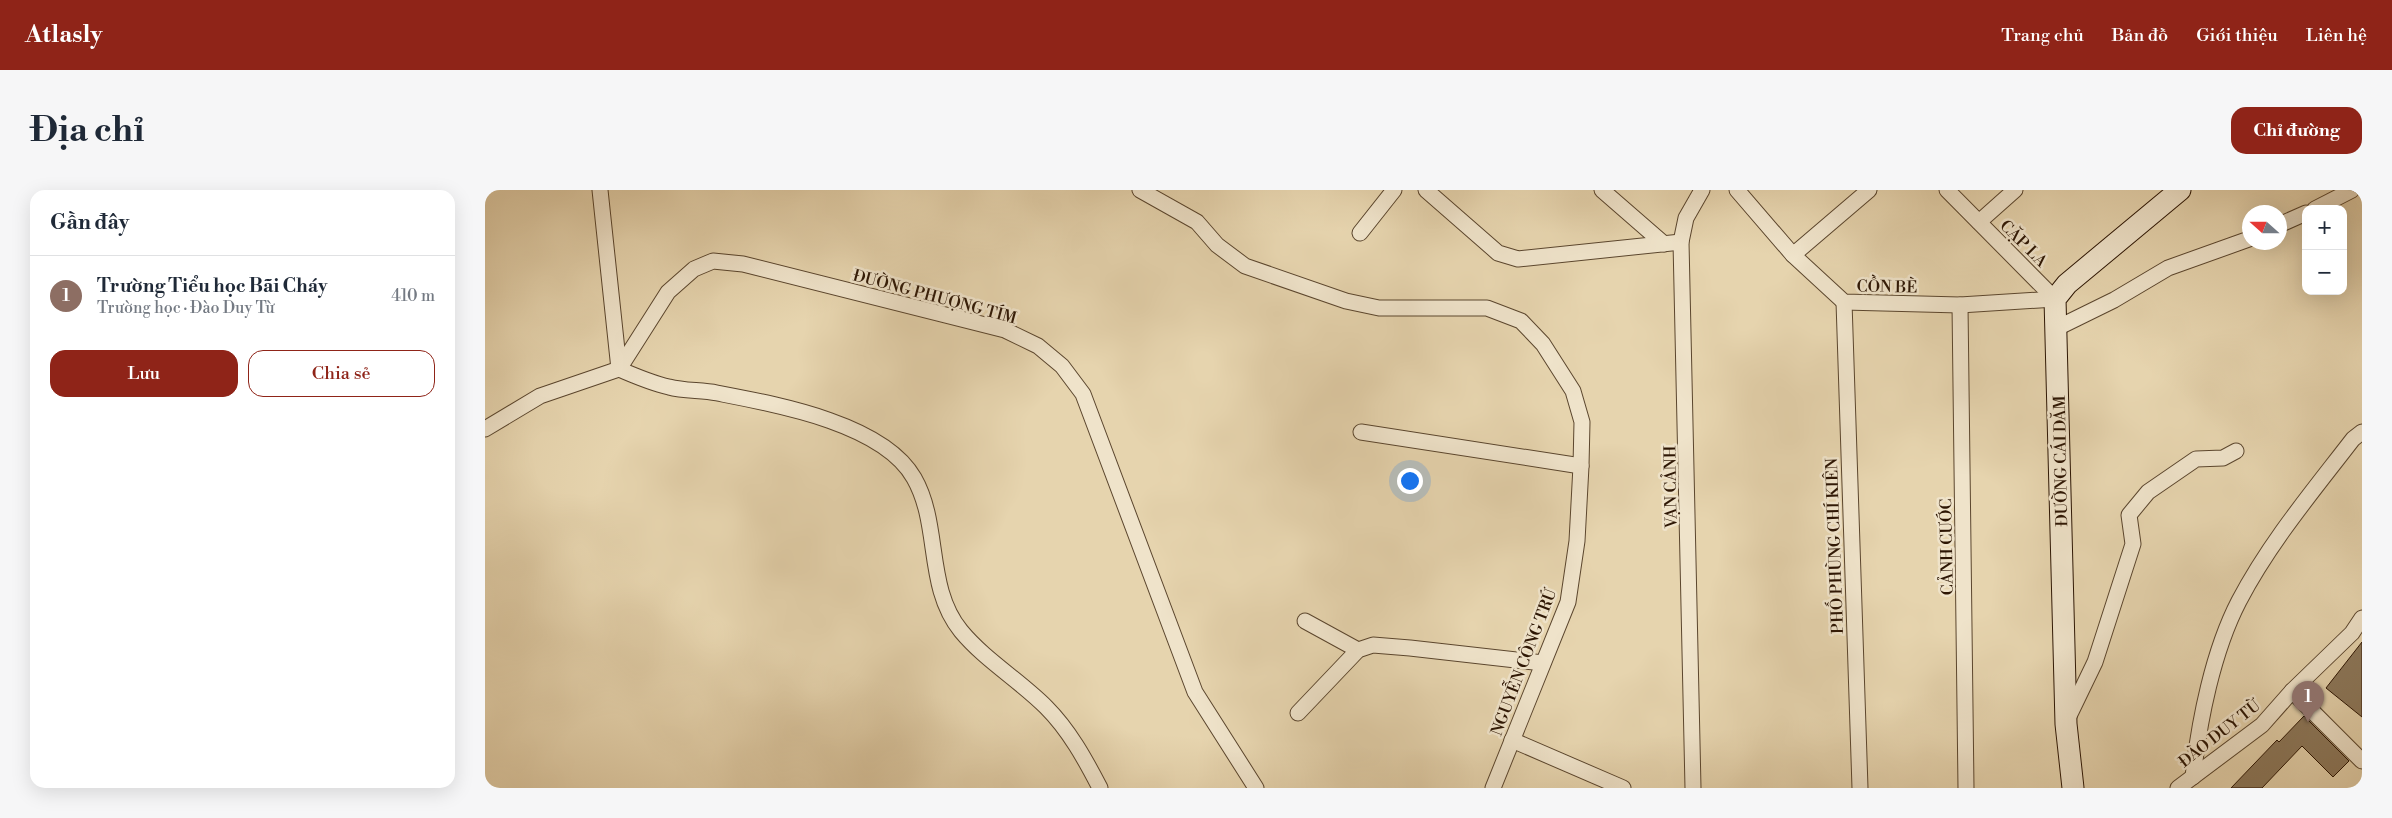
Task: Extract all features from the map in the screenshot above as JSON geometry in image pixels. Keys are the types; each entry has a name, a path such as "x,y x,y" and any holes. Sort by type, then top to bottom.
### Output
{"street":[{"path":"600,190 619,369"},
{"name":"NGUYỄN CÔNG TRỨ","path":"1141,190 1197,222 1217,245 1245,266 1254,270 1345,301 1379,308 1487,308 1521,321 1543,344 1573,391 1582,422 1581,466 1577,541 1568,602 1493,788"},
{"path":"1361,234 1394,190"},
{"path":"1426,190 1498,253 1506,257 1518,259 1681,242"},
{"path":"1602,190 1663,244"},
{"name":"VẠN CẢNH","path":"1693,788 1681,242 1686,218 1702,190"},
{"name":"CỒN BÈ","path":"1737,190 1793,255 1843,302 1960,305 2055,299"},
{"path":"1793,255 1869,190"},
{"name":"CẶP LA","path":"1947,190 2055,299"},
{"path":"1979,222 2015,190"},
{"path":"2055,299 2067,284 2180,190"},
{"path":"2323,205 2352,190"},
{"path":"2287,221 2302,215"},
{"path":"2057,328 2115,300 2168,268 2242,242"},
{"name":"ĐƯỜNG PHƯỢNG TÍM","path":"619,369 668,292 694,268 713,261 743,264 1005,330 1038,346 1062,366 1083,394 1195,692 1256,788"},
{"name":"ĐƯỜNG CÁI DĂM","path":"2055,299 2066,724 2073,788"},
{"name":"PHỐ PHÙNG CHÍ KIÊN","path":"1843,302 1860,788"},
{"name":"CẢNH CƯỚC","path":"1960,305 1966,788"},
{"path":"485,429 540,396 619,369 644,380 671,387 716,393 788,407 866,436 895,455 913,476 926,504 937,577 947,608 961,631 1046,707 1069,735 1100,788"},
{"path":"1361,432 1581,466"},
{"path":"2193,777 2204,701 2219,652 2238,602 2275,542 2353,439 2362,432"},
{"path":"2066,724 2095,662 2119,593 2133,544 2129,515 2148,492 2196,460 2223,458 2236,451"},
{"name":"ĐÀO DUY TỪ","path":"2178,788 2262,725 2292,692 2352,633 2362,618"},
{"path":"1305,620 1358,650"},
{"path":"1298,713 1358,650 1365,646 1373,645 1543,663"},
{"path":"2292,692 2362,761"},
{"path":"1512,740 1623,788"}],"building":[{"path":"2362,642 2362,717 2326,688"},
{"path":"2304,716 2349,761 2333,777 2302,746 2262,788 2231,788 2277,740 2279,742"}],"place":[{"name":"Trường Tiểu học Bãi Cháy","path":"2308,722"}]}
